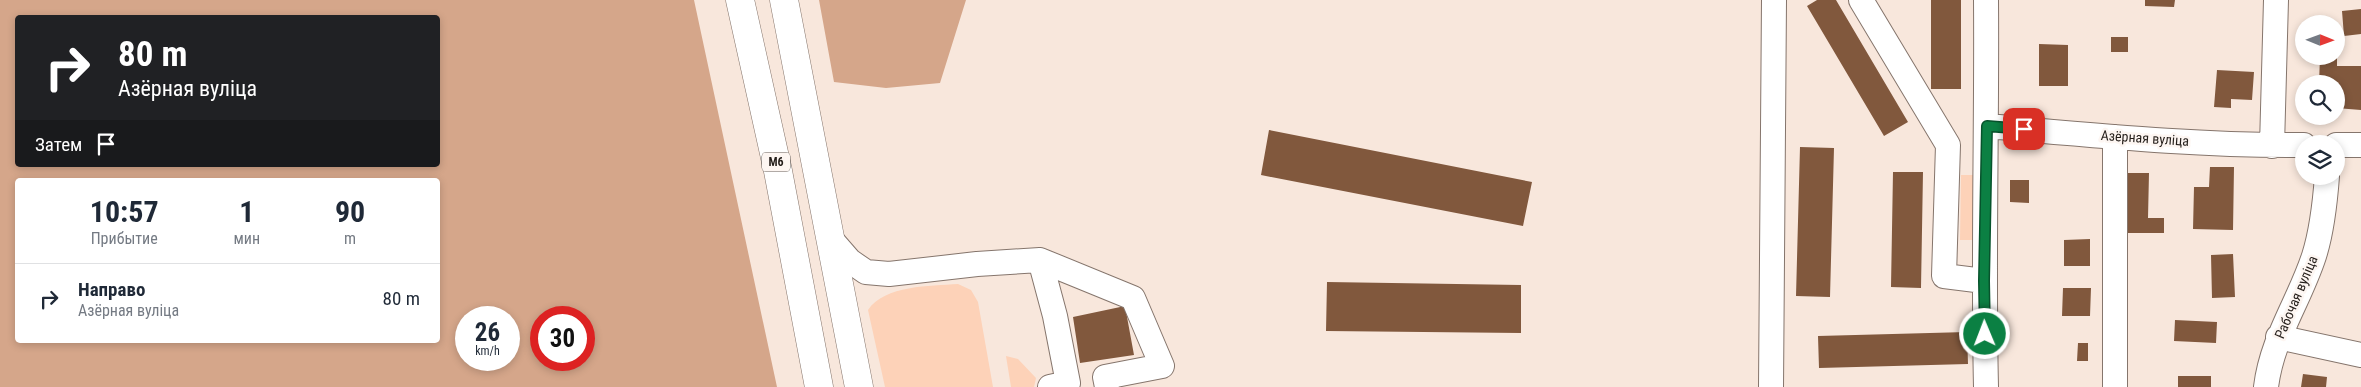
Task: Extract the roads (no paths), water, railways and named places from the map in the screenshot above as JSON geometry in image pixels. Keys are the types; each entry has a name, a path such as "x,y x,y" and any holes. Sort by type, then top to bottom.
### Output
{"highway":[{"name":"М6","path":"740,0 778,171 819,387"},
{"path":"784,0 859,387"}],"street":[{"path":"1771,387 1774,0"},
{"path":"1861,0 1948,145 1944,276 1984,281"},
{"path":"1986,0 1987,126 1984,281 1986,387"},
{"path":"2272,146 2276,0"},
{"name":"Азёрная вуліца","path":"1987,126 2115,137 2272,146 2295,145"},
{"path":"2115,137 2115,387"},
{"path":"2345,145 2361,145"},
{"name":"Рабочая вуліца","path":"2266,387 2278,337 2314,256 2325,203 2326,185"},
{"path":"830,238 850,261 866,272 889,274 977,264 1040,260 1133,298 1164,377 1059,385 1055,316 1040,260"},
{"path":"2278,337 2361,355"}]}
